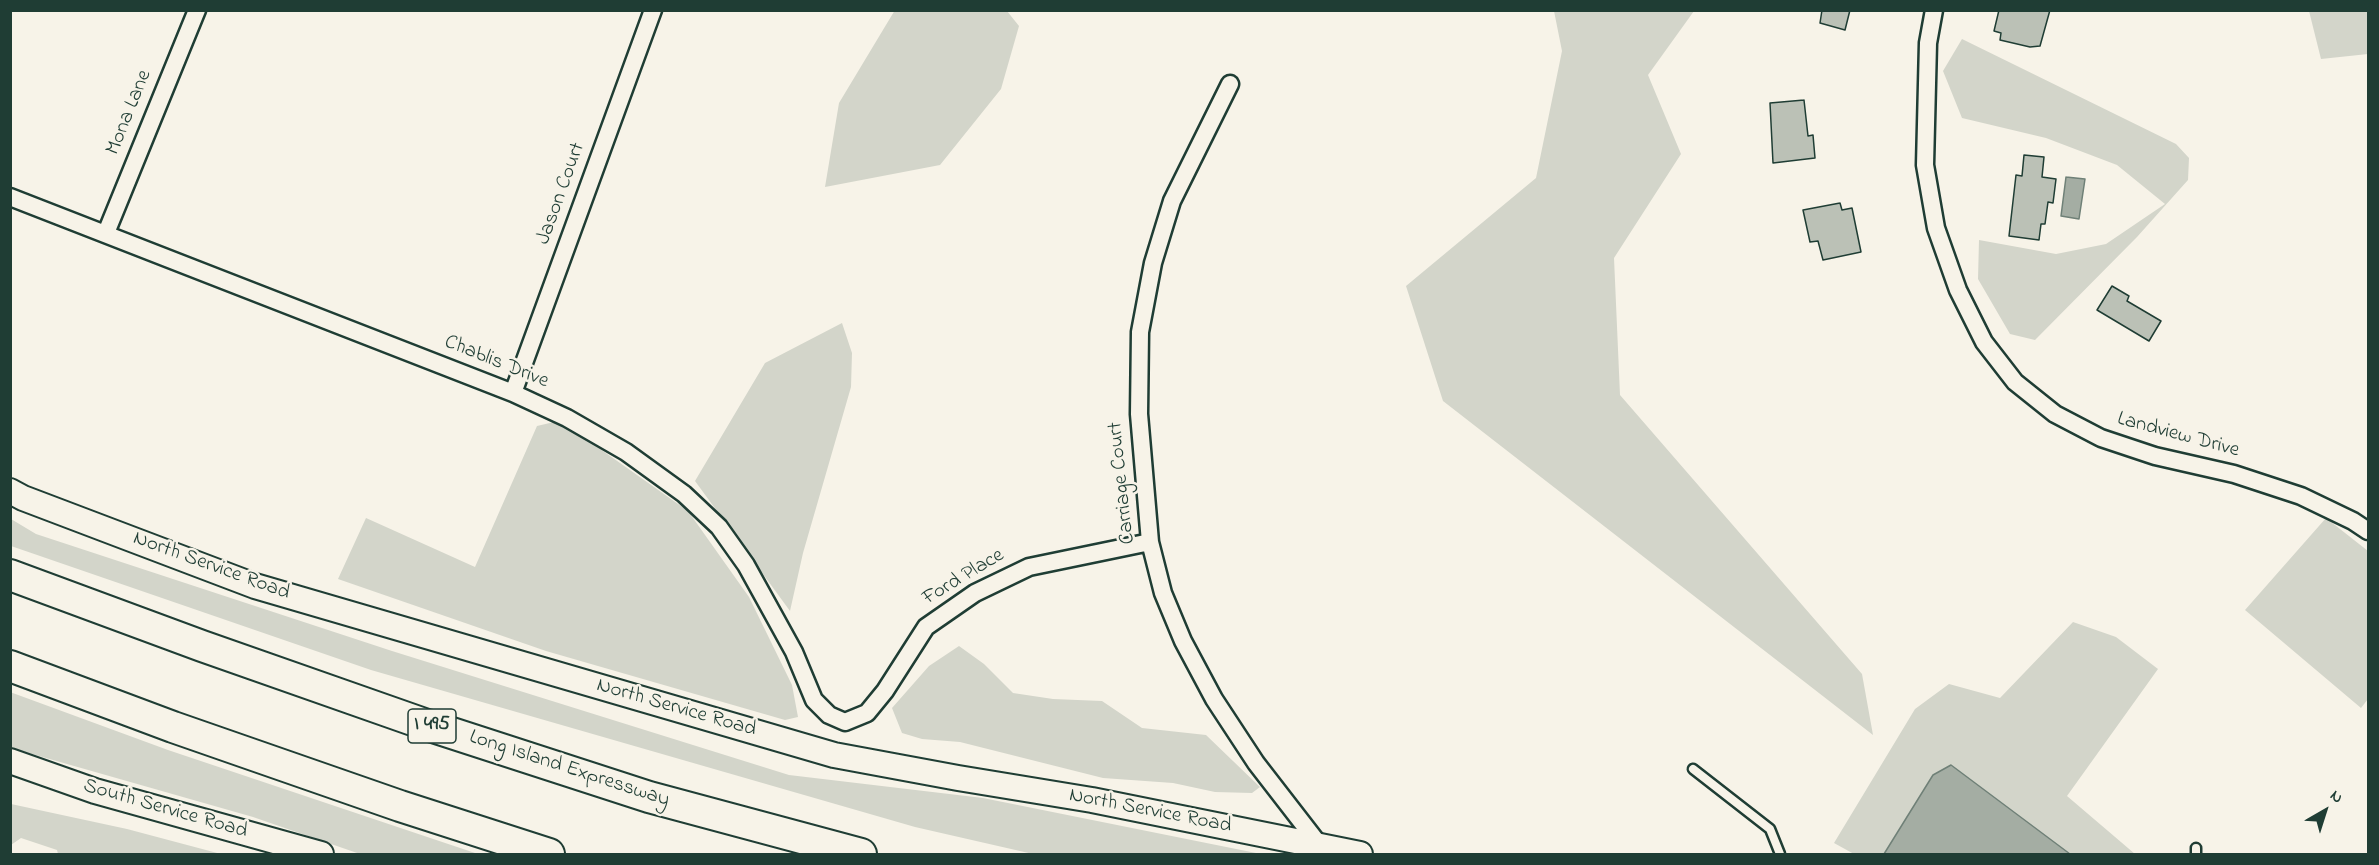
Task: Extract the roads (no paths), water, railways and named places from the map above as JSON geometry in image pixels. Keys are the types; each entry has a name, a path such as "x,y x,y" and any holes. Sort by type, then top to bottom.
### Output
{"highway":[{"name":"Long Island Expressway","path":"10,575 202,646 427,725 649,797 861,855"},
{"path":"10,666 354,790 549,855"}],"main road":[{"name":"North Service Road","path":"10,491 23,498 255,586 834,755 1092,800 1360,855"},
{"name":"South Service Road","path":"10,761 95,791 321,855"}],"street":[{"name":"Mona Lane","path":"106,233 197,10"},
{"name":"Jason Court","path":"513,393 653,10"},
{"name":"Landview Drive","path":"1934,10 1928,44 1925,165 1936,228 1958,290 1984,342 2015,382 2055,414 2102,438 2155,456 2234,474 2301,496 2353,521 2368,531"},
{"name":"Carriage Court","path":"1230,84 1172,201 1153,263 1140,332 1139,414 1150,542 1163,593 1183,641 1214,699 1256,763 1321,847"},
{"name":"Chablis Drive","path":"10,197 513,393 567,418 626,452 684,494 719,526 746,565 794,652 814,700 829,715 845,722"},
{"name":"Ford Place","path":"845,722 867,713 885,691 926,627 975,593 1029,567 1150,542"}],"lane":[{"path":"1693,769 1770,829 1780,855"}]}
